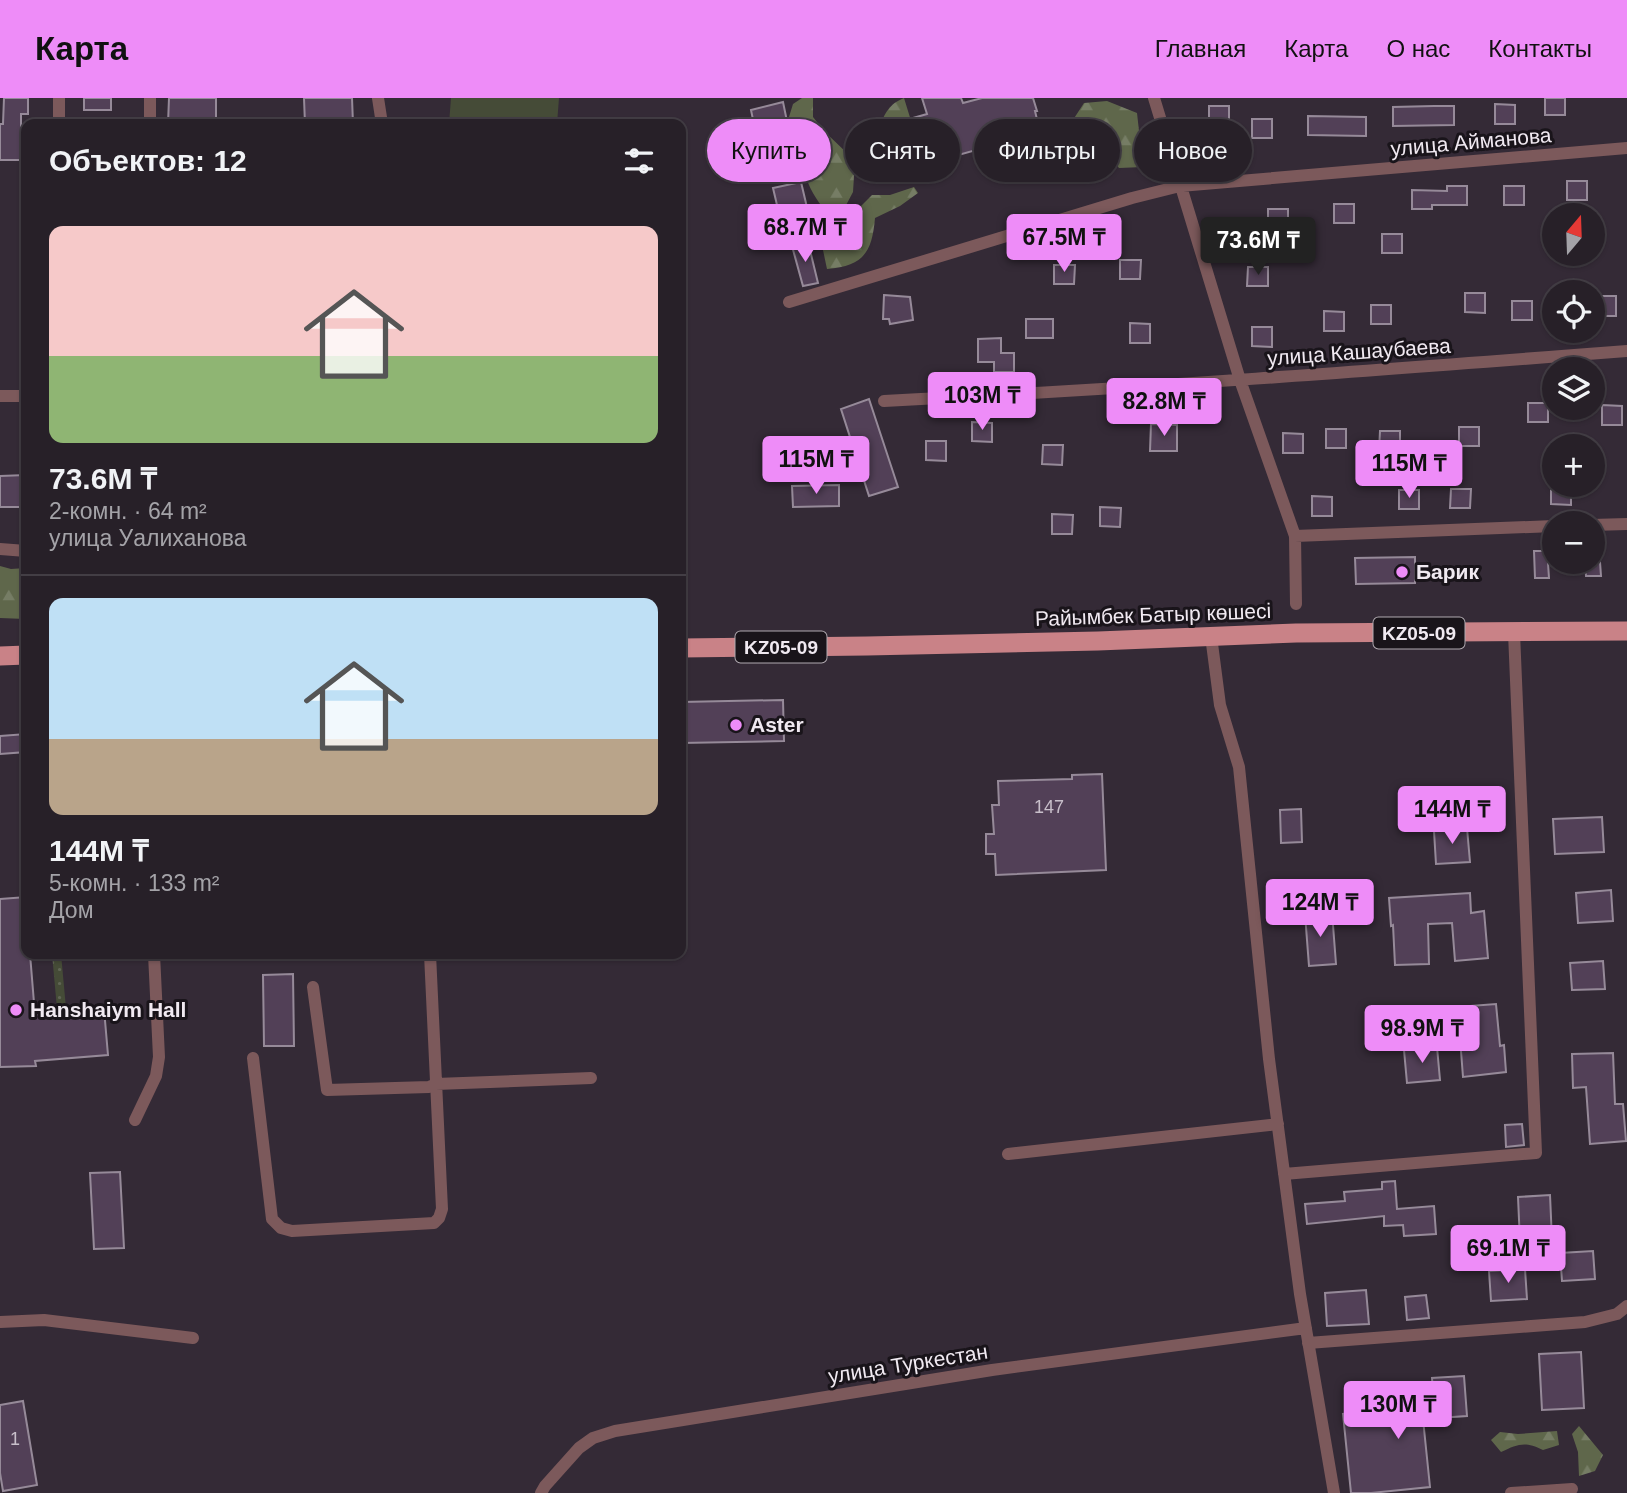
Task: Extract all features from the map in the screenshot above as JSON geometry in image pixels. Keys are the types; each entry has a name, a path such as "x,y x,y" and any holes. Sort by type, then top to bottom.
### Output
{"main road":[{"name":"Райымбек Батыр көшесі","path":"686,648 867,646 1296,633 1627,631"},
{"path":"0,656 21,655"}],"street":[{"path":"59,98 59,119"},
{"path":"150,98 150,119"},
{"path":"378,98 381,119"},
{"path":"1154,98 1240,380 1295,536 1296,604"},
{"name":"улица Айманова","path":"789,302 1180,186 1627,148"},
{"name":"улица Кашаубаева","path":"884,401 1035,394 1627,351"},
{"path":"0,396 21,396"},
{"path":"1605,525 1627,524"},
{"path":"1295,536 1542,526"},
{"path":"0,548 21,550"},
{"path":"1284,1174 1535,1153 1514,633"},
{"path":"1211,636 1220,705 1239,767 1284,1174 1308,1343 1334,1493"},
{"path":"135,1120 156,1076 159,1057 154,959"},
{"path":"253,1058 272,1219 281,1228 292,1231 434,1223 442,1209 430,959"},
{"path":"313,987 327,1090 591,1078"},
{"path":"1008,1154 1278,1124"},
{"path":"1308,1343 1585,1322 1617,1314 1627,1306"},
{"path":"0,1322 44,1320 193,1338"},
{"name":"улица Туркестан","path":"541,1493 579,1448 593,1438 615,1431 992,1370 1306,1328"},
{"path":"1511,1493 1572,1489"}],"green space":[{"path":"451,98 559,98 557,119 449,119"},
{"path":"802,98 813,98 815,119 791,119 789,117 793,104"},
{"path":"904,98 910,119 883,119 895,103"},
{"path":"1107,101 1137,113 1138,119 1134,119 1134,167 1120,168 1120,119 1074,119 1084,103"},
{"path":"831,138 845,151 845,182 854,182 853,192 844,209 827,213 808,183 831,182"},
{"path":"914,187 918,193 900,206 875,218 868,249 857,261 827,269 823,250 825,237 840,225 852,224 861,206 872,195 890,195"},
{"path":"0,566 21,568 21,619 0,618"},
{"path":"52,959 61,959 68,1030 59,1030"},
{"path":"1579,1426 1603,1455 1595,1471 1579,1476 1578,1452 1572,1434"},
{"path":"1557,1431 1559,1445 1543,1450 1522,1445 1501,1452 1491,1440 1500,1432 1518,1434"}],"building":[{"path":"4,98 28,98 28,114 21,114 21,160 0,160 0,124 3,124"},
{"path":"84,98 111,98 111,110 84,110"},
{"path":"169,98 216,98 216,119 168,119"},
{"path":"304,98 352,98 353,119 305,119"},
{"path":"922,98 961,98 963,103 982,98 1033,98 1037,111 1037,119 974,119 974,151 960,154 960,119 910,119 927,114"},
{"path":"1545,98 1565,98 1565,115 1545,115"},
{"path":"783,102 787,119 753,119 751,110"},
{"path":"1495,104 1515,105 1515,124 1495,124"},
{"path":"1209,106 1229,106 1229,119 1209,119"},
{"path":"1454,106 1454,125 1393,126 1393,107"},
{"path":"1308,116 1366,117 1366,136 1308,135"},
{"path":"1252,119 1272,119 1272,138 1252,138"},
{"path":"1567,181 1587,181 1587,200 1567,200"},
{"path":"801,182 809,216 781,222 773,188"},
{"path":"1447,186 1467,186 1467,205 1432,205 1432,209 1412,209 1412,190 1447,191"},
{"path":"1504,186 1524,186 1524,205 1504,205"},
{"path":"1334,204 1354,204 1354,223 1334,223"},
{"path":"1268,209 1288,209 1288,228 1268,228"},
{"path":"1237,227 1257,227 1257,246 1237,246"},
{"path":"1382,234 1402,234 1402,253 1382,253"},
{"path":"808,242 818,283 803,286 792,246"},
{"path":"1120,260 1141,260 1140,279 1120,279"},
{"path":"1054,265 1075,265 1074,284 1054,284"},
{"path":"1248,267 1268,267 1268,286 1247,286"},
{"path":"1465,293 1485,293 1485,313 1465,312"},
{"path":"884,295 910,297 913,320 890,324 889,319 883,319"},
{"path":"1605,296 1616,296 1616,316 1605,316"},
{"path":"1512,301 1532,301 1532,320 1512,320"},
{"path":"1371,305 1391,305 1391,324 1371,324"},
{"path":"1324,311 1344,312 1344,331 1324,331"},
{"path":"1026,319 1053,319 1053,338 1026,338"},
{"path":"1130,323 1150,324 1150,343 1130,343"},
{"path":"1252,327 1272,327 1272,347 1252,346"},
{"path":"1001,338 1001,353 1014,353 1014,372 994,372 994,362 978,362 978,339"},
{"path":"869,399 898,487 869,496 841,409"},
{"path":"1528,403 1542,403 1542,420 1548,422 1528,422"},
{"path":"1605,405 1622,406 1622,425 1602,425 1602,420 1605,420"},
{"path":"972,422 992,423 992,442 972,441"},
{"path":"1151,424 1177,425 1177,451 1150,451"},
{"path":"1459,427 1479,427 1479,446 1459,446"},
{"path":"1326,429 1346,429 1346,448 1326,448"},
{"path":"1380,431 1400,431 1400,451 1379,451"},
{"path":"1283,433 1303,434 1303,453 1283,453"},
{"path":"926,441 946,441 946,461 926,460"},
{"path":"1043,445 1063,445 1062,465 1042,464"},
{"path":"21,475 21,507 0,507 0,476"},
{"path":"839,485 839,506 793,507 792,486"},
{"path":"1451,489 1471,489 1470,508 1450,508"},
{"path":"1399,490 1419,490 1419,509 1399,509"},
{"path":"1312,496 1332,497 1332,516 1312,516"},
{"path":"1551,497 1571,497 1571,505 1551,504"},
{"path":"1100,507 1121,508 1120,527 1100,526"},
{"path":"1052,514 1073,515 1072,534 1052,534"},
{"path":"1534,551 1542,551 1542,574 1549,574 1549,578 1535,578"},
{"path":"1415,557 1415,583 1356,584 1355,558"},
{"path":"783,700 784,741 686,743 686,702"},
{"path":"21,734 21,752 0,754 0,736"},
{"path":"1102,774 1106,870 996,875 995,854 986,854 986,834 994,834 992,805 999,805 998,781 1072,779 1072,775"},
{"path":"1301,809 1302,842 1281,843 1280,810"},
{"path":"1602,817 1604,852 1555,854 1553,819"},
{"path":"1467,828 1470,862 1436,864 1434,831"},
{"path":"1611,890 1613,921 1578,923 1576,893"},
{"path":"1470,893 1471,913 1484,911 1488,958 1455,961 1452,923 1428,924 1429,964 1395,965 1389,898"},
{"path":"21,897 21,959 30,959 35,1015 104,1009 108,1055 35,1061 36,1066 0,1067 0,899"},
{"path":"1332,912 1336,964 1309,966 1305,914"},
{"path":"1603,961 1605,989 1572,990 1570,963"},
{"path":"293,974 294,1046 264,1046 263,975"},
{"path":"1496,1004 1500,1046 1504,1045 1506,1072 1463,1077 1460,1038 1446,1039 1444,1008"},
{"path":"1437,1047 1440,1080 1407,1083 1404,1050"},
{"path":"1613,1053 1615,1104 1623,1104 1626,1141 1590,1144 1586,1087 1573,1088 1572,1054"},
{"path":"1522,1124 1524,1145 1506,1147 1505,1125"},
{"path":"120,1172 124,1248 94,1249 90,1173"},
{"path":"1395,1181 1397,1209 1434,1206 1436,1234 1404,1236 1403,1225 1384,1226 1384,1216 1307,1224 1305,1204 1345,1201 1344,1192 1382,1189 1382,1182"},
{"path":"1550,1195 1552,1240 1520,1242 1518,1197"},
{"path":"1593,1251 1595,1279 1562,1281 1560,1253"},
{"path":"1525,1269 1527,1299 1491,1301 1489,1271"},
{"path":"1366,1290 1369,1324 1327,1326 1325,1293"},
{"path":"1426,1295 1429,1318 1407,1320 1405,1297"},
{"path":"1581,1352 1584,1408 1542,1410 1539,1354"},
{"path":"1464,1376 1467,1416 1423,1419 1430,1487 1351,1493 1343,1414 1434,1405 1432,1378"},
{"path":"23,1401 37,1485 3,1491 0,1473 0,1405"}],"place":[{"name":"Барик","path":"1402,572"},
{"name":"Aster","path":"736,725"},
{"name":"Hanshaiym Hall","path":"16,1010"}]}
